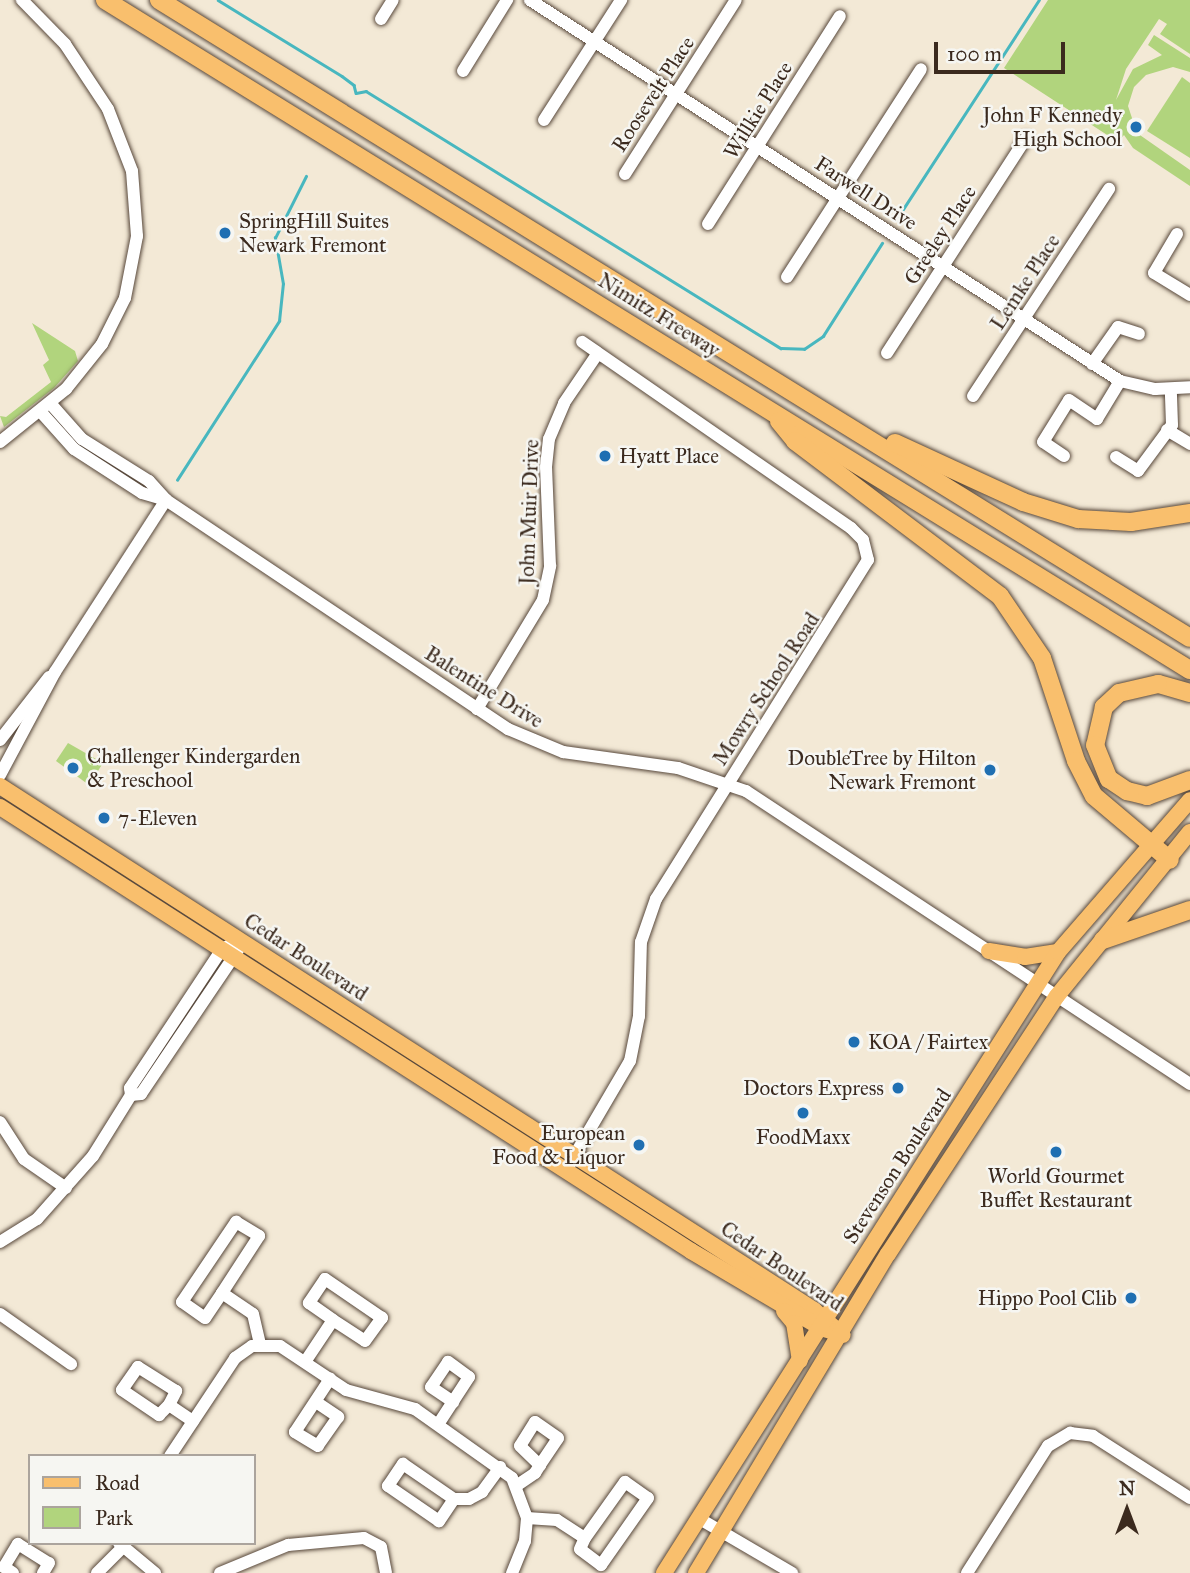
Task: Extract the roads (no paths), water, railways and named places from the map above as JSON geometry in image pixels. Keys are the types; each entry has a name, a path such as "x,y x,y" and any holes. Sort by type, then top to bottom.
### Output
{"highway":[{"name":"Nimitz Freeway","path":"159,0 864,433 1190,638"},
{"name":"Nimitz Freeway","path":"109,3 1190,670"},
{"path":"771,411 795,441 1000,596 1042,659 1076,761 1094,796 1170,860"},
{"path":"864,433 910,447 1049,512 1131,522 1190,513"},
{"path":"1153,615 1190,631"},
{"path":"1190,693 1158,684 1119,693 1104,707 1095,745 1109,779 1127,791 1147,796 1163,793 1190,780"},
{"path":"1103,940 1190,910"}],"main road":[{"name":"Cedar Boulevard","path":"0,786 575,1156 843,1335"},
{"name":"Stevenson Boulevard","path":"664,1573 1058,952 1190,800"},
{"name":"Cedar Boulevard","path":"0,807 566,1170 776,1301 824,1323"},
{"name":"Stevenson Boulevard","path":"696,1573 843,1335 888,1254 1057,996 1170,860 1190,832"},
{"path":"989,951 1025,957 1058,952"},
{"path":"776,1301 794,1323 800,1362"}],"street":[{"path":"0,443 45,407 94,357 117,315 135,256 136,207 125,149 99,91 65,44 22,0"},
{"path":"381,19 393,0"},
{"path":"463,71 507,0"},
{"name":"Farwell Drive","path":"530,0 1092,364 1120,380 1171,390 1190,387"},
{"path":"544,120 621,0"},
{"name":"Roosevelt Place","path":"625,174 736,0"},
{"name":"Willkie Place","path":"708,224 840,16"},
{"path":"787,277 921,69"},
{"name":"Greeley Place","path":"887,354 1026,138"},
{"name":"Lemke Place","path":"973,396 1109,189"},
{"path":"1177,234 1154,273 1190,295"},
{"path":"1092,364 1118,327 1139,334"},
{"name":"Mowry School Road","path":"566,1170 617,1090 633,1054 639,1016 639,957 649,913 868,561 866,547 851,528 582,342"},
{"name":"John Muir Drive","path":"477,709 544,599 550,566 549,439 558,414 598,353"},
{"path":"1063,456 1043,442 1069,400 1097,419 1120,380"},
{"path":"1116,457 1138,471 1172,425 1171,390"},
{"name":"Balentine Drive","path":"45,407 74,449 142,493 166,500 477,709 524,737 563,752 678,768 729,783 775,808 1190,1084"},
{"path":"1167,430 1190,444"},
{"path":"0,775 55,672 166,500"},
{"path":"0,740 55,672"},
{"path":"0,1242 37,1219 107,1137 131,1096 130,1088 222,949 240,940"},
{"path":"131,1096 141,1094 236,958 240,940"},
{"path":"0,1122 24,1159 66,1188"},
{"path":"236,1222 259,1236 222,1293 205,1318 182,1302 236,1222"},
{"path":"325,1279 382,1318 365,1341 333,1320 309,1303 325,1279"},
{"path":"222,1293 253,1314 261,1344"},
{"path":"0,1314 71,1364"},
{"path":"305,1362 333,1320"},
{"path":"171,1454 235,1358 261,1344 280,1346 346,1391 415,1409 500,1467 516,1486 527,1518 525,1541 512,1573"},
{"path":"316,1402 330,1379"},
{"path":"439,1423 453,1402"},
{"path":"169,1405 193,1422"},
{"path":"967,1573 1048,1446 1070,1433 1093,1436 1190,1498"},
{"path":"454,1499 439,1521 388,1486 403,1464 454,1499 469,1499 482,1492 500,1467"},
{"path":"516,1486 540,1465"},
{"path":"625,1482 648,1498 601,1565 580,1549 585,1538 625,1482"},
{"path":"527,1518 557,1520 585,1538"},
{"path":"700,1519 792,1573"},
{"path":"220,1573 288,1545 363,1538 377,1542 386,1573"},
{"path":"13,1573 4,1567 18,1544 49,1563 43,1573"},
{"path":"97,1573 121,1546 155,1573"}],"waterway":[{"path":"218,0 342,76 354,85 356,93 366,91 781,348 804,349 823,336 882,243"},
{"path":"896,220 1039,0"},
{"path":"177,480 279,321 283,284 275,238 306,176"}],"place":[{"name":"John F Kennedy High School","path":"1136,127"},
{"name":"SpringHill Suites Newark Fremont","path":"225,233"},
{"name":"Hyatt Place","path":"605,456"},
{"name":"Challenger Kindergarden & Preschool","path":"73,768"},
{"name":"DoubleTree by Hilton Newark Fremont","path":"990,770"},
{"name":"7-Eleven","path":"104,818"},
{"name":"KOA / Fairtex","path":"854,1042"},
{"name":"Doctors Express","path":"898,1088"},
{"name":"FoodMaxx","path":"803,1113"},
{"name":"European Food & Liquor","path":"639,1145"},
{"name":"World Gourmet Buffet Restaurant","path":"1056,1152"},
{"name":"Hippo Pool Clib","path":"1131,1298"}]}
